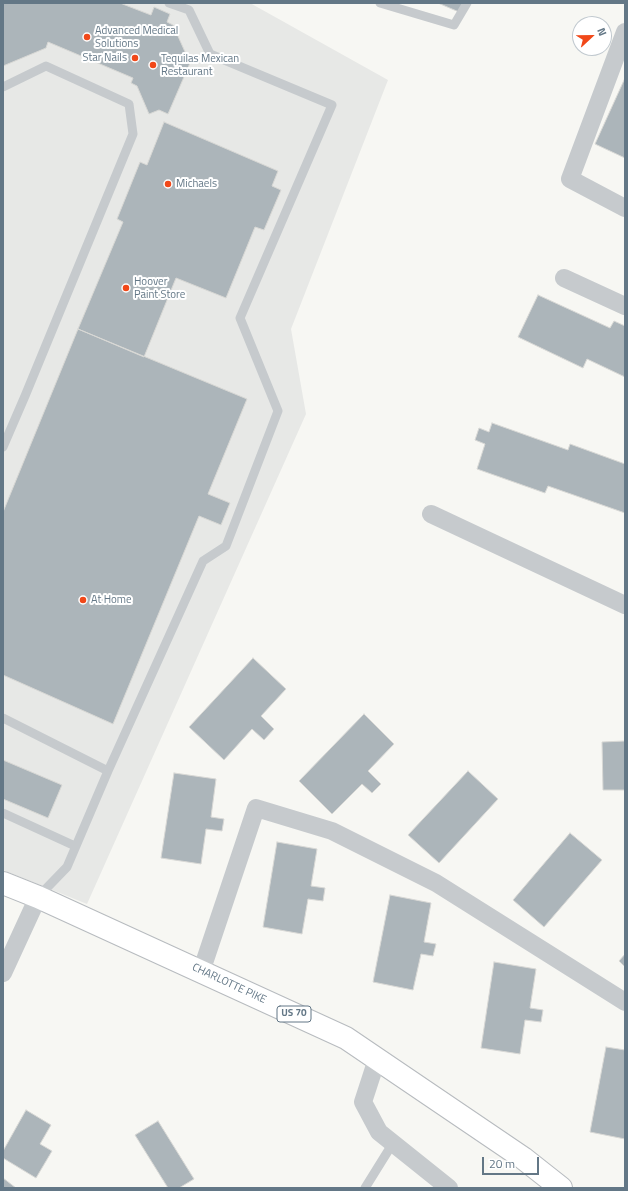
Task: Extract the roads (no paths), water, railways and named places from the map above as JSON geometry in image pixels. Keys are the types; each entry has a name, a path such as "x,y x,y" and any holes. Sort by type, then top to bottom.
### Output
{"main road":[{"name":"CHARLOTTE PIKE","path":"3,883 38,897 346,1038 523,1158 561,1188"}],"street":[{"path":"625,32 570,179 625,208"},
{"path":"564,278 625,306"},
{"path":"431,514 625,605"},
{"path":"201,972 256,808 332,831 436,883 625,1002"},
{"path":"3,973 38,897"},
{"path":"377,1059 363,1102 379,1132 449,1188"}],"lane":[{"path":"38,897 67,867 108,771 203,561 226,546 278,411 240,318 332,105 210,54 189,10 169,3"},
{"path":"380,3 454,25 467,3"},
{"path":"3,87 46,66 129,104 133,134 3,447"},
{"path":"3,718 108,771"},
{"path":"3,813 75,846"},
{"path":"365,1188 393,1143"}],"place":[{"name":"Advanced Medical Solutions","path":"87,37"},
{"name":"Star Nails","path":"135,58"},
{"name":"Tequilas Mexican Restaurant","path":"153,65"},
{"name":"Michaels","path":"168,184"},
{"name":"Hoover Paint Store","path":"126,288"},
{"name":"At Home","path":"83,600"}]}
